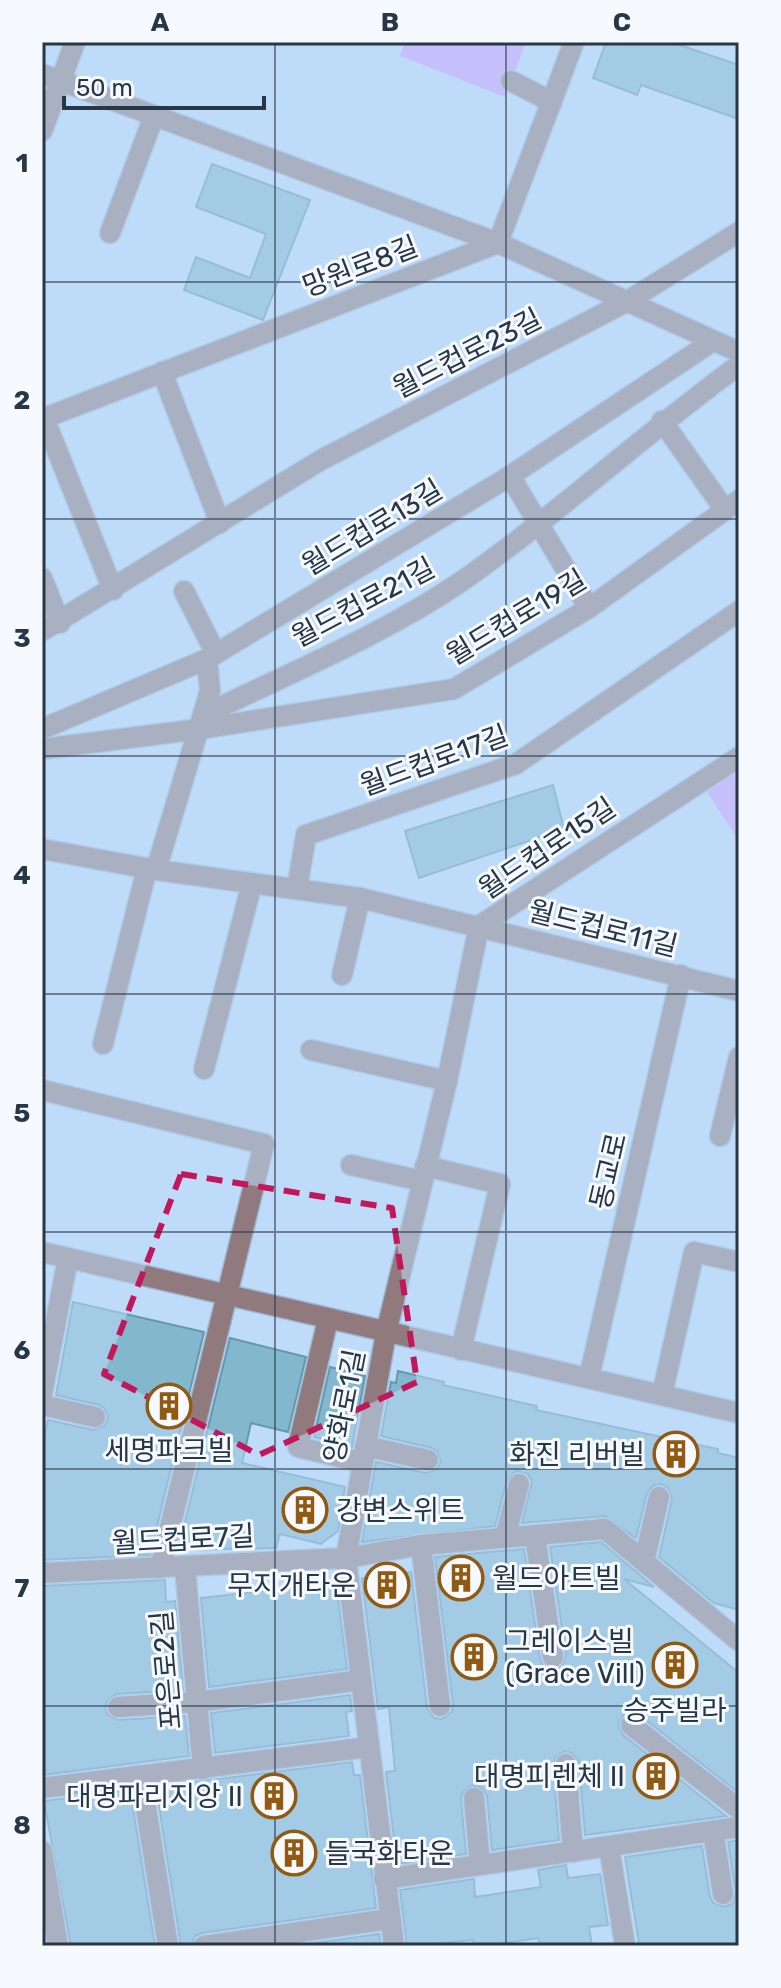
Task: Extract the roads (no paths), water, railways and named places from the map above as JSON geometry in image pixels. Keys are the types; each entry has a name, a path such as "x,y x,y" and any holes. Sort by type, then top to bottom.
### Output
{"street":[{"path":"42,131 51,78 75,42"},
{"path":"498,243 574,42"},
{"path":"51,78 498,243 739,352"},
{"path":"511,81 552,102"},
{"path":"110,233 154,116"},
{"name":"월드컵로23길","path":"42,578 51,627 321,460 626,302 739,232"},
{"name":"망원로8길","path":"43,418 498,243"},
{"name":"월드컵로13길","path":"42,729 211,657 510,476 713,341"},
{"name":"월드컵로21길","path":"202,722 411,612 460,582 539,523 662,421 739,365"},
{"path":"162,372 220,523"},
{"path":"43,418 113,590"},
{"path":"662,421 732,505"},
{"path":"510,476 589,608"},
{"name":"월드컵로19길","path":"42,749 202,722 454,689 589,608 732,505"},
{"path":"103,1044 152,869 210,691 211,657 184,591"},
{"name":"월드컵로17길","path":"297,889 306,835 516,764 739,611"},
{"name":"월드컵로15길","path":"386,1333 447,1081 479,926 739,757"},
{"name":"월드컵로11길","path":"44,855 360,898 739,991"},
{"path":"204,1069 252,883"},
{"path":"342,975 360,898"},
{"name":"동교로","path":"589,1378 681,975"},
{"path":"311,1050 447,1081"},
{"path":"720,1136 739,1057"},
{"path":"42,1090 264,1144 160,1568"},
{"path":"351,1165 500,1184 461,1350"},
{"path":"42,1252 739,1413"},
{"path":"662,1395 694,1252 739,1262"},
{"path":"42,1394 68,1258"},
{"path":"328,1319 298,1447 428,1460"},
{"name":"양화로1길","path":"386,1333 346,1558 394,1946"},
{"path":"42,1405 95,1417"},
{"path":"505,1538 519,1484"},
{"path":"644,1562 659,1497"},
{"name":"월드컵로7길","path":"42,1573 346,1558 421,1545 605,1529 739,1641"},
{"path":"535,1536 553,1657"},
{"path":"421,1545 440,1706"},
{"name":"포은로2길","path":"185,1567 203,1769"},
{"path":"118,1707 197,1702 361,1680"},
{"path":"631,1725 739,1809"},
{"path":"42,1788 369,1747"},
{"path":"566,1764 573,1852"},
{"path":"141,1777 168,1946"},
{"path":"474,1798 480,1865"},
{"path":"384,1879 739,1827"},
{"path":"713,1831 723,1894"},
{"path":"609,1847 625,1946"},
{"path":"42,1851 58,1946"},
{"path":"204,1946 389,1919"}],"place":[{"name":"세명파크빌","path":"169,1406"},
{"name":"화진 리버빌","path":"676,1454"},
{"name":"강변스위트","path":"305,1510"},
{"name":"월드아트빌","path":"461,1578"},
{"name":"무지개타운","path":"387,1585"},
{"name":"그레이스빌 (Grace Vill)","path":"474,1657"},
{"name":"승주빌라","path":"675,1665"},
{"name":"대명피렌체 II","path":"656,1776"},
{"name":"대명파리지앙 II","path":"274,1796"},
{"name":"들국화타운","path":"294,1853"}]}
